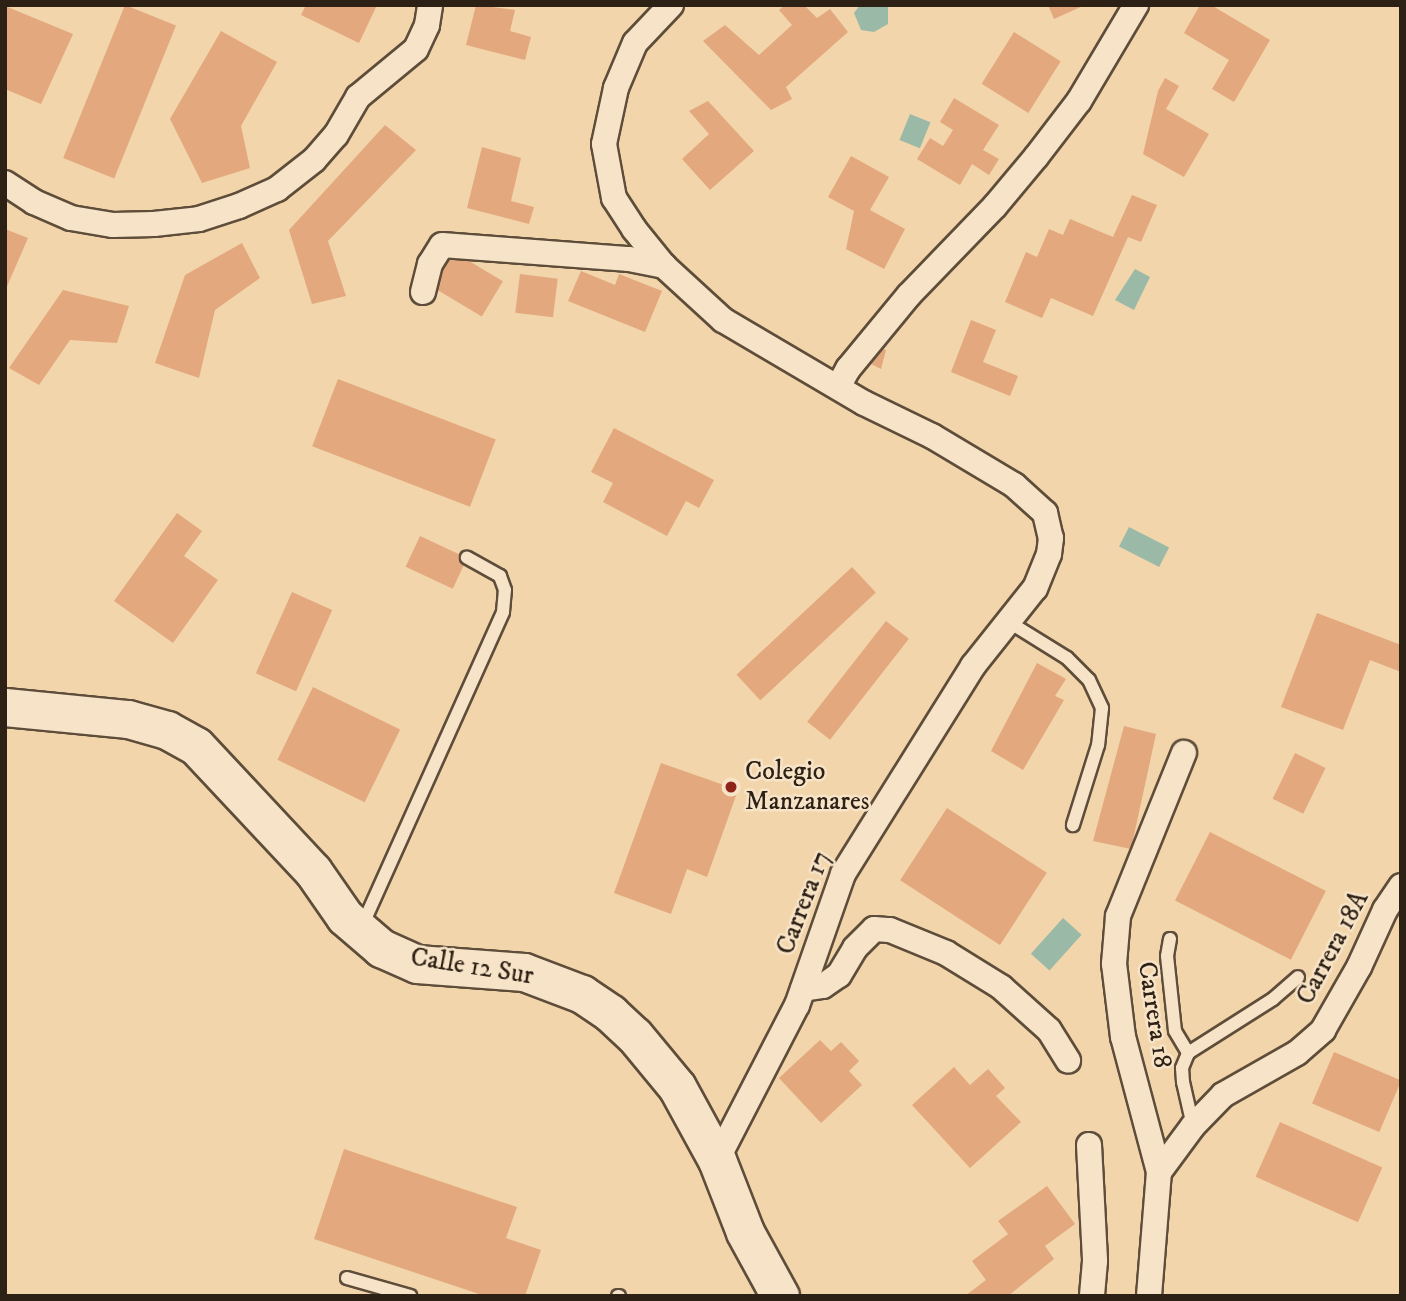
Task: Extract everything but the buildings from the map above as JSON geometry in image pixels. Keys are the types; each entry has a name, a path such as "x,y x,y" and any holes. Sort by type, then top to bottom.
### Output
{"main road":[{"name":"Calle 12 Sur","path":"5,707 128,719 167,730 196,746 313,871 345,917 381,948 417,964 524,972 582,994 634,1035 677,1087 717,1160 745,1232 780,1296"}],"street":[{"path":"5,183 34,202 71,218 113,225 199,219 239,206 276,189 314,160 336,135 358,97 416,49 427,25 430,5"},
{"path":"671,5 635,43 616,88 604,144 614,198 664,266 723,320 838,387 848,369 909,295 987,215 1036,157 1079,101 1116,44 1136,5"},
{"path":"423,292 430,264 442,245 629,259 664,266"},
{"name":"Carrera 17","path":"717,1160 803,989 843,874 939,718 1035,588 1049,554 1051,538 1045,513 1014,485 932,436 838,387"},
{"name":"Carrera 18","path":"1149,1296 1159,1172 1123,1037 1114,964 1118,916 1184,753"},
{"name":"Carrera 18A","path":"1159,1172 1193,1126 1223,1096 1297,1053 1323,1030 1401,886"},
{"path":"803,989 823,986 839,975 856,948 874,929 890,930 946,953 1001,987 1049,1030 1068,1060"},
{"path":"1089,1145 1095,1261 1092,1296"}],"lane":[{"path":"360,930 503,612 505,590 500,576 467,558"},
{"path":"1009,622 1067,658 1089,680 1102,708 1098,745 1073,825"},
{"path":"1170,939 1167,956 1175,1031 1188,1053"},
{"path":"1193,1126 1182,1082 1182,1068 1188,1053 1273,999 1298,977"},
{"path":"346,1278 410,1296"}],"shaded area":[{"path":"860,5 888,5 888,24 874,32 861,30 854,13"},
{"path":"910,114 930,122 920,148 900,140"},
{"path":"1135,269 1150,277 1134,310 1115,300"},
{"path":"1129,527 1169,547 1159,567 1119,547"},
{"path":"1063,918 1082,935 1049,970 1031,954"}],"place":[{"name":"Colegio Manzanares","path":"731,787"}]}
